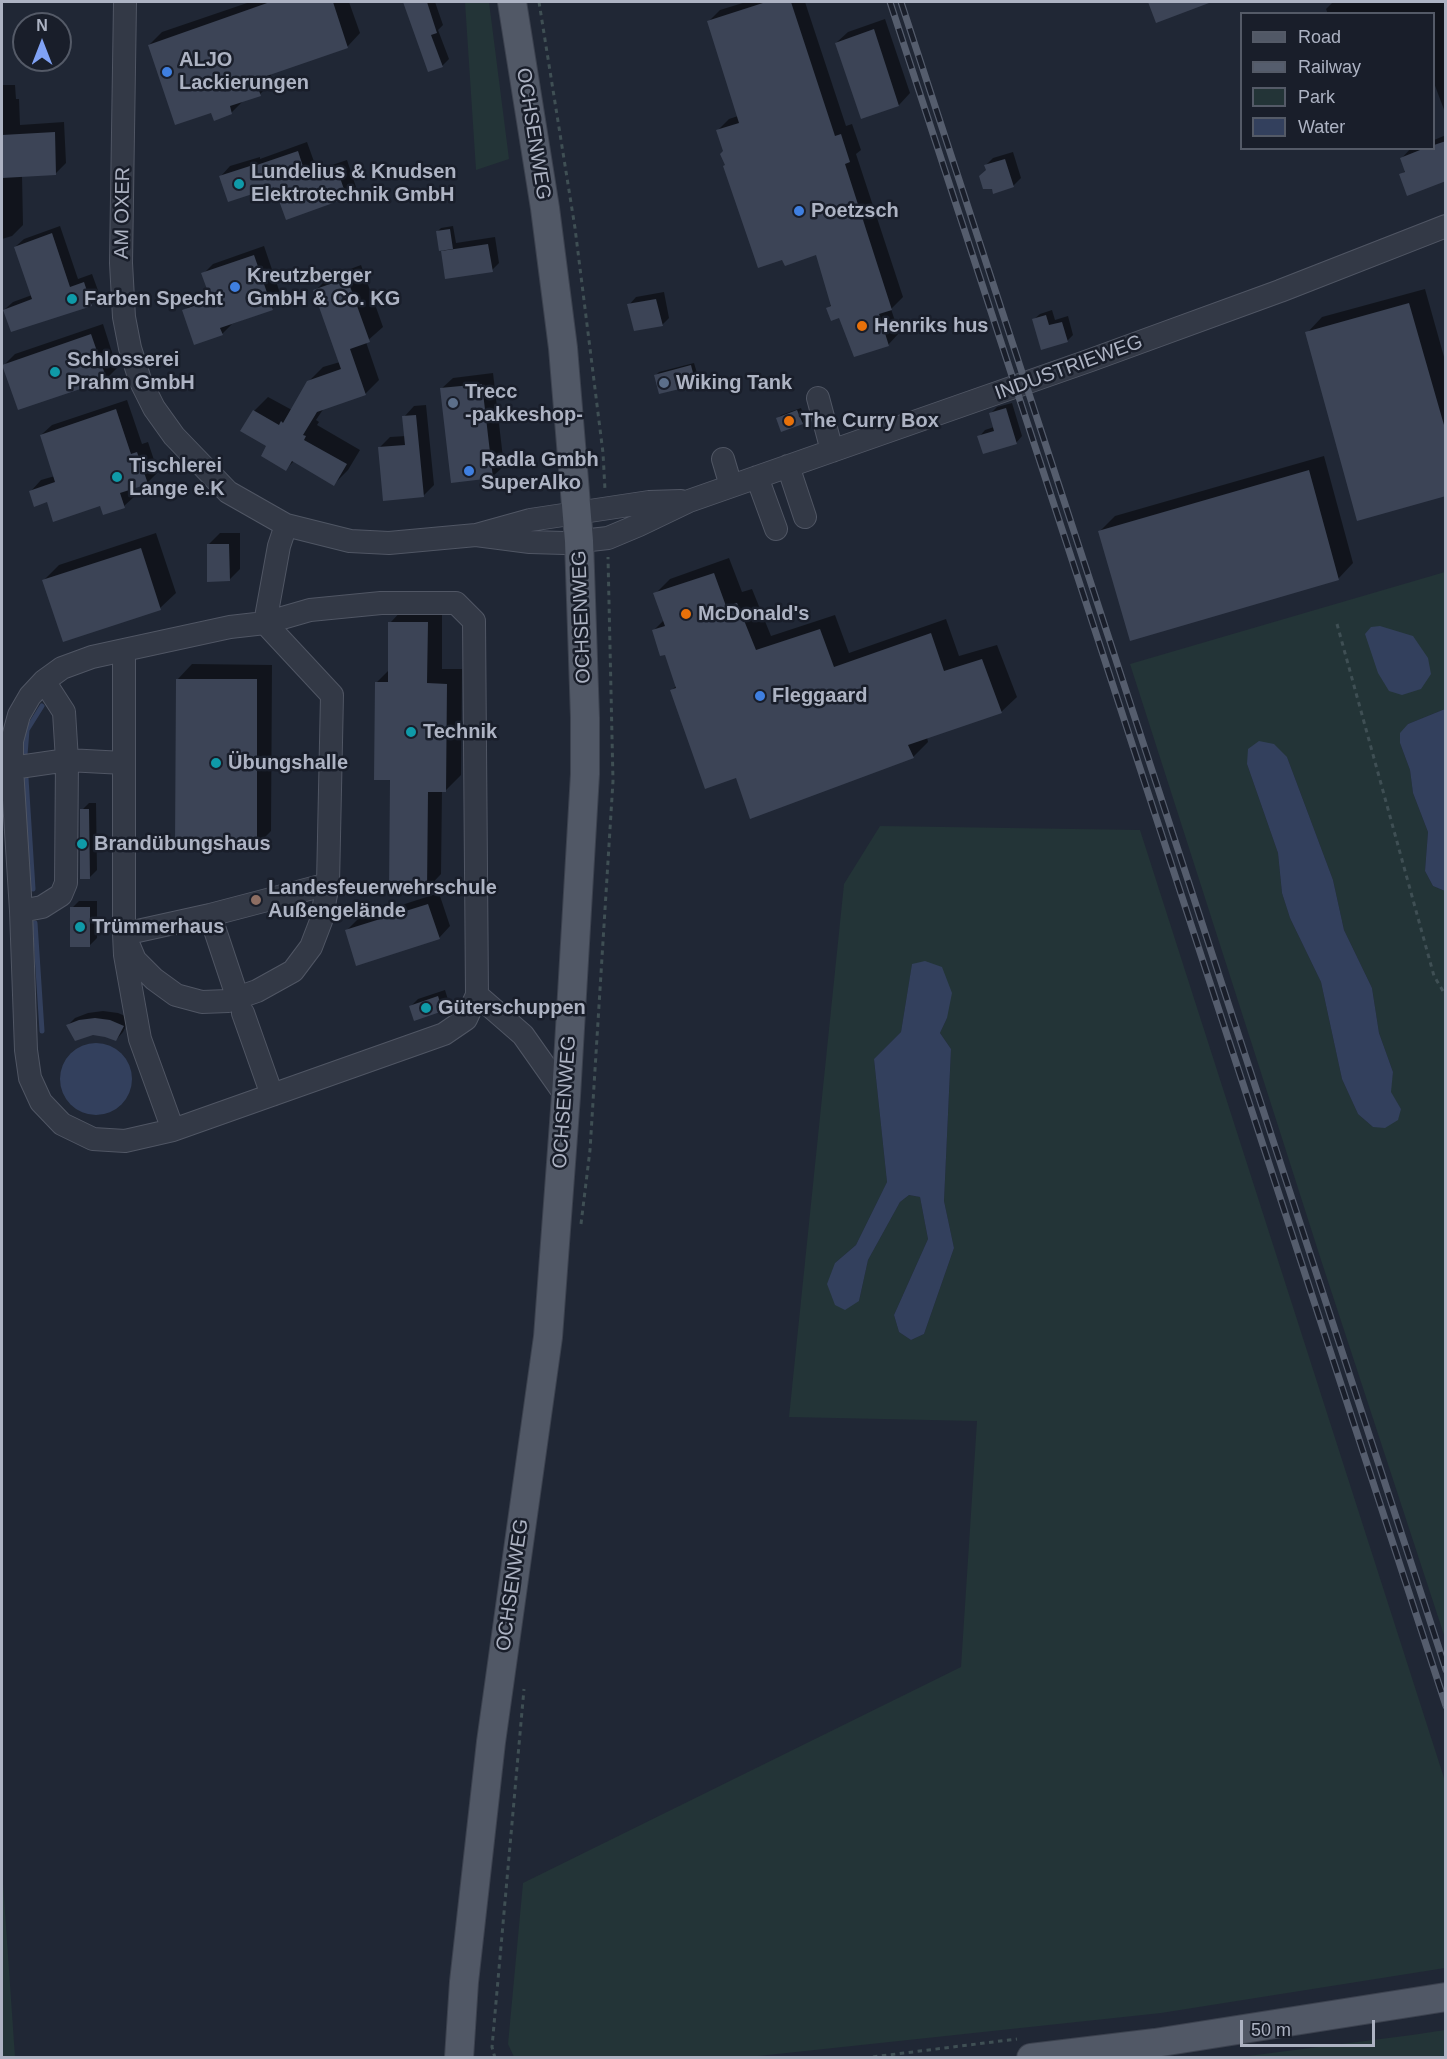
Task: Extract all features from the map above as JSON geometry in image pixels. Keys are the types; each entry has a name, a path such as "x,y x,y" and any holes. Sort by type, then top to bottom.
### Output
{"main road":[{"name":"OCHSENWEG","path":"459,2058 470,1920 493,1731 548,1337 566,1095 585,774 585,698 579,528 563,348 545,208 512,2"},
{"path":"1031,2058 1155,2043 1446,1997"}],"street":[{"name":"AM OXER","path":"125,2 122,288 124,317 140,380 154,408 174,436 228,492 286,525 350,541 389,543 476,535 530,542 579,528"},
{"name":"INDUSTRIEWEG","path":"579,528 608,538 689,501 1025,384 1280,291 1446,226"},
{"path":"818,398 832,451"},
{"path":"723,459 731,486"},
{"path":"788,466 805,517"},
{"path":"757,477 776,529"},
{"path":"265,623 279,546 286,525"},
{"path":"381,603 456,603 474,621 477,995 466,1019 444,1034 173,1130 125,1141 93,1139 62,1124 41,1102 30,1078 26,1050 12,741 20,715 30,696 44,681 62,668 92,657 124,650 230,627 265,623 310,610 381,603"},
{"path":"124,934 135,960 154,979 176,995 202,1002 228,1001 257,992 293,971 311,947 321,921 328,884 333,695 265,623"},
{"path":"124,650 125,955 140,1039 173,1130"},
{"path":"21,911 42,907 61,895 66,883 67,760 64,712 44,681"},
{"path":"12,768 67,760 124,763"},
{"path":"124,934 210,915 328,884"},
{"path":"210,915 235,990"},
{"path":"477,995 523,1035 566,1095"},
{"path":"243,1013 272,1095"}],"path":[{"path":"539,2 576,228 603,453 605,488"},
{"path":"1337,624 1434,976 1446,996"}],"green space":[{"path":"465,2 489,2 509,159 476,170"},
{"path":"1445,572 1445,709 1408,724 1400,743 1410,770 1413,793 1428,832 1425,871 1433,886 1445,891 1445,1638 1322,1263 1130,664","holes":["1287,757 1333,880 1344,930 1372,988 1379,1033 1393,1072 1390,1092 1401,1109 1373,1127 1358,1114 1342,1079 1321,982 1290,918 1282,893 1278,853 1247,764"]},
{"path":"880,826 1140,830 1445,1781 1445,1968 1161,2013 749,2057 514,2057 508,2044 523,1883 961,1667 977,1421 789,1417 844,884","holes":["912,965 947,1018 940,1033 951,1049 944,1201 954,1248 924,1334 911,1340 899,1332 894,1315 928,1239 920,1197 909,1195 900,1202 868,1260 859,1301 835,1263 856,1245 887,1182 874,1059 901,1032"]},
{"path":"2,1868 15,2057 2,2057"},
{"path":"1445,2030 1445,2057 1240,2057 1412,2035"}],"water":[{"path":"1380,626 1413,636 1428,658 1431,674 1421,689 1402,695 1389,691 1378,673 1365,634 1371,627"},
{"path":"1445,709 1445,891 1433,886 1425,871 1428,832 1413,793 1410,770 1400,743 1400,733 1408,724"},
{"path":"1259,741 1274,744 1287,757 1333,880 1344,930 1372,988 1379,1033 1393,1072 1391,1092 1401,1109 1398,1120 1385,1128 1373,1127 1358,1114 1342,1079 1321,982 1290,918 1282,893 1278,853 1247,764 1248,749"},
{"path":"925,961 942,967 952,993 947,1018 940,1033 951,1049 944,1201 954,1248 924,1334 911,1340 899,1332 894,1315 928,1239 920,1197 909,1195 900,1202 868,1260 859,1301 845,1310 835,1305 827,1284 835,1263 856,1245 887,1182 874,1059 901,1032 912,964"},
{"path":"96,1043 116,1049 126,1059 132,1079 126,1099 116,1109 96,1115 76,1109 66,1099 60,1079 66,1059 76,1049"}],"building":[{"path":"270,2 333,2 348,48 255,80 261,96 230,106 232,114 214,121 211,113 175,125 148,45"},
{"path":"403,2 427,2 437,33 431,35 443,67 428,72"},
{"name":"Poetzsch","path":"766,2 791,2 835,136 841,134 850,162 845,164 892,310 879,314 889,346 854,357 839,318 831,321 826,308 831,306 816,255 785,266 782,260 758,268 720,154 723,151 716,130 739,123 707,21"},
{"path":"1148,2 1208,2 1209,3 1156,23"},
{"path":"874,29 899,106 861,119 835,43"},
{"path":"55,132 56,175 2,178 2,135"},
{"path":"1446,141 1446,181 1407,196 1399,174 1405,172 1400,158 1420,150 1435,150 1435,145"},
{"path":"298,151 307,179 337,169 347,198 286,220 274,187 228,202 219,176"},
{"path":"1005,159 1014,187 993,194 992,189 983,189 979,176 986,170 984,165"},
{"path":"450,229 453,249 439,251 436,231"},
{"path":"52,233 70,287 84,282 92,306 11,332 3,310 32,299 14,247"},
{"path":"488,244 493,272 445,279 441,251"},
{"name":"Kreutzberger GmbH & Co. KG","path":"254,255 273,310 220,328 223,335 194,345 182,310 211,300 201,273"},
{"path":"347,278 370,342 350,349 366,395 317,412 303,435 306,436 304,440 347,464 334,486 292,461 286,471 261,456 266,446 240,431 253,410 279,425 281,421 283,423 307,381 341,369 313,290"},
{"path":"656,299 663,326 634,331 627,304"},
{"path":"1409,303 1446,432 1446,496 1357,521 1305,332"},
{"path":"1046,315 1049,325 1062,322 1068,342 1041,350 1032,319"},
{"name":"Schlosserei Prahm GmbH","path":"91,334 107,380 18,410 2,365"},
{"path":"691,365 696,385 659,394 654,375"},
{"path":"482,384 493,478 451,483 440,388"},
{"path":"1006,408 1017,444 983,454 977,436 994,431 989,413"},
{"path":"116,409 131,454 137,452 148,484 120,493 125,508 103,515 100,506 53,522 47,502 34,507 29,491 55,482 40,435"},
{"name":"The Curry Box","path":"797,410 803,424 781,432 776,418"},
{"path":"416,415 424,497 383,501 378,447 405,445 402,416"},
{"path":"1309,470 1339,580 1130,641 1098,531"},
{"path":"207,544 229,544 230,581 207,582"},
{"path":"141,548 161,610 63,642 42,580"},
{"path":"714,573 726,606 737,603 756,650 820,629 834,667 931,633 944,671 982,659 1002,713 908,745 914,758 750,819 736,778 705,789 670,690 676,688 665,655 660,656 652,630 665,626 653,593"},
{"name":"Technik","path":"388,622 428,622 427,683 447,684 446,792 428,792 427,891 389,891 390,780 374,780 375,682 388,682"},
{"name":"Übungshalle","path":"176,679 257,679 257,847 175,847"},
{"name":"Brandübungshaus","path":"80,809 89,809 90,879 80,879"},
{"path":"428,904 440,939 356,966 345,930"},
{"name":"Trümmerhaus","path":"70,907 90,907 90,947 70,947"},
{"name":"Güterschuppen","path":"438,996 443,1011 414,1021 409,1006"},
{"path":"95,1018 110,1020 124,1026 116,1041 93,1035 75,1041 66,1025 79,1020"}],"waterway":[{"path":"25,755 27,730 42,706"},
{"path":"26,778 33,889"},
{"path":"35,923 42,1031"}],"railway":[{"path":"890,2 1446,1706"},
{"path":"901,2 1446,1670"}],"place":[{"name":"ALJO Lackierungen","path":"167,72"},
{"name":"Lundelius & Knudsen Elektrotechnik GmbH","path":"239,184"},
{"name":"Poetzsch","path":"799,211"},
{"name":"Kreutzberger GmbH & Co. KG","path":"235,287"},
{"name":"Farben Specht","path":"72,299"},
{"name":"Henriks hus","path":"862,326"},
{"name":"Schlosserei Prahm GmbH","path":"55,372"},
{"name":"Wiking Tank","path":"664,383"},
{"name":"Trecc -pakkeshop-","path":"453,403"},
{"name":"The Curry Box","path":"789,421"},
{"name":"Radla Gmbh SuperAlko","path":"469,471"},
{"name":"Tischlerei Lange e.K","path":"117,477"},
{"name":"McDonald's","path":"686,614"},
{"name":"Fleggaard","path":"760,696"},
{"name":"Technik","path":"411,732"},
{"name":"Übungshalle","path":"216,763"},
{"name":"Brandübungshaus","path":"82,844"},
{"name":"Landesfeuerwehrschule Außengelände","path":"256,900"},
{"name":"Trümmerhaus","path":"80,927"},
{"name":"Güterschuppen","path":"426,1008"}]}
